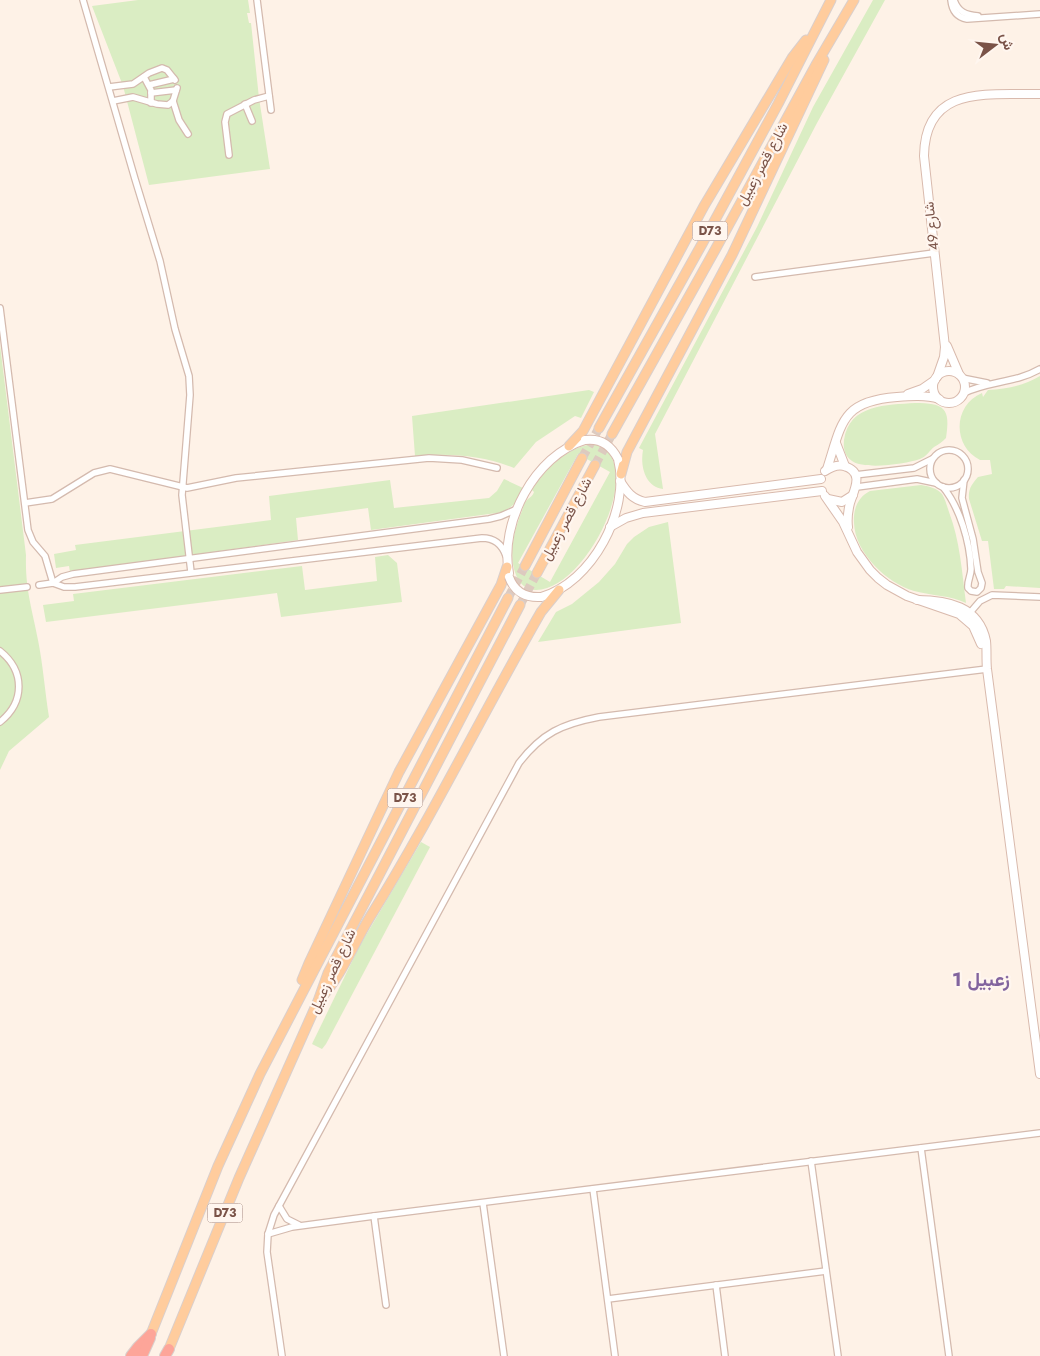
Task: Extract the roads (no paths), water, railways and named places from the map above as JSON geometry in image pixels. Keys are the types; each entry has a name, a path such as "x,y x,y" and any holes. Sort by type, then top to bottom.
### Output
{"highway":[{"path":"131,1356 152,1334"},
{"path":"142,1356 152,1334"}],"main road":[{"name":"شارع قصر زعبيل","path":"599,428 778,104 830,0"},
{"name":"شارع قصر زعبيل","path":"612,434 808,79 854,0"},
{"path":"569,446 583,431 704,206 792,58 815,30"},
{"path":"621,478 627,452 732,255 823,62 829,42"},
{"name":"شارع قصر زعبيل","path":"525,566 582,458"},
{"name":"شارع قصر زعبيل","path":"537,572 595,465"},
{"path":"299,996 309,963 399,772 501,585 507,562"},
{"path":"318,1001 332,984 404,862 541,612 559,590"},
{"name":"شارع قصر زعبيل","path":"152,1334 218,1166 260,1074 508,598"},
{"name":"شارع قصر زعبيل","path":"167,1354 243,1169 318,1001 328,973 520,605"}],"street":[{"path":"82,0 160,261 175,329 189,376 190,395 182,502 191,572"},
{"path":"257,0 271,110"},
{"path":"953,0 954,11 961,18 966,19 1040,14"},
{"path":"109,86 133,84 153,71 164,68 175,80 149,85"},
{"path":"144,76 149,85 151,103"},
{"path":"151,93 177,89 173,101 179,120 188,134"},
{"name":"شارع 49","path":"936,379 944,357 944,337 924,156 926,135 934,116 947,104 962,98 1040,94"},
{"path":"229,155 226,116 230,111 257,98 269,96"},
{"path":"113,101 133,97 165,105 173,101"},
{"path":"245,104 252,121"},
{"path":"755,277 934,253"},
{"path":"0,308 29,534 44,556 53,583"},
{"name":"شارع 49","path":"944,337 950,356 961,376"},
{"path":"1040,369 1016,379 994,383 964,393 958,400 951,403 926,396 873,400 856,409 842,423 828,469 821,479 824,493 838,513 857,552 874,574 896,591 917,600 952,604 968,615 983,631 1040,1074"},
{"path":"899,397 922,388 948,371 978,382 994,383"},
{"path":"961,376 965,385 964,393"},
{"path":"936,379 934,389 939,399"},
{"path":"53,583 64,587 75,587 488,538 498,543 505,552 509,577 515,589 521,593 540,597 559,590 573,580 587,566 610,527 618,500 621,478 618,459 607,445 596,440 584,440 569,446 543,468 526,491 517,509 510,528 507,562"},
{"path":"835,441 845,466 855,475 857,487 848,516 848,531"},
{"path":"855,475 914,468 933,458 941,451 956,451 960,453 967,462 968,468 962,489 964,507 973,539 978,572 982,582 981,588 977,592 972,592 968,588 971,567 966,537 955,506 943,487 937,483 917,479 857,487"},
{"path":"25,503 58,496 89,476 104,469 115,469 182,488 191,488 236,478 430,458 462,460 497,468"},
{"path":"933,458 930,468 931,474 937,483"},
{"path":"828,469 836,465 845,466"},
{"path":"621,478 629,494 639,501 645,502 821,479"},
{"path":"943,487 955,487 964,480"},
{"path":"610,527 626,518 643,514 824,493 837,502 846,500 853,495"},
{"path":"39,585 53,583 62,577 74,574 489,518 501,516 517,509"},
{"path":"0,590 27,587"},
{"path":"968,615 980,601 992,595 1040,597"},
{"path":"0,652 9,659 15,668 19,689 13,709 0,722"},
{"path":"282,1356 268,1263 268,1234 274,1215 518,763 530,749 558,727 575,721 987,669"},
{"path":"268,1234 301,1226 374,1216 1040,1133"},
{"path":"921,1148 949,1356"},
{"path":"811,1161 838,1356"},
{"path":"593,1189 615,1356"},
{"path":"483,1203 504,1356"},
{"path":"279,1206 287,1219 301,1226"},
{"path":"374,1216 386,1305"},
{"path":"608,1299 826,1271"},
{"path":"716,1285 726,1356"}],"tunnel":[{"path":"582,458 599,428"},
{"path":"595,465 612,434"},
{"path":"508,598 525,566"},
{"path":"520,605 537,573"}],"district":[{"name":"زعبيل 1","path":"981,979"}]}
